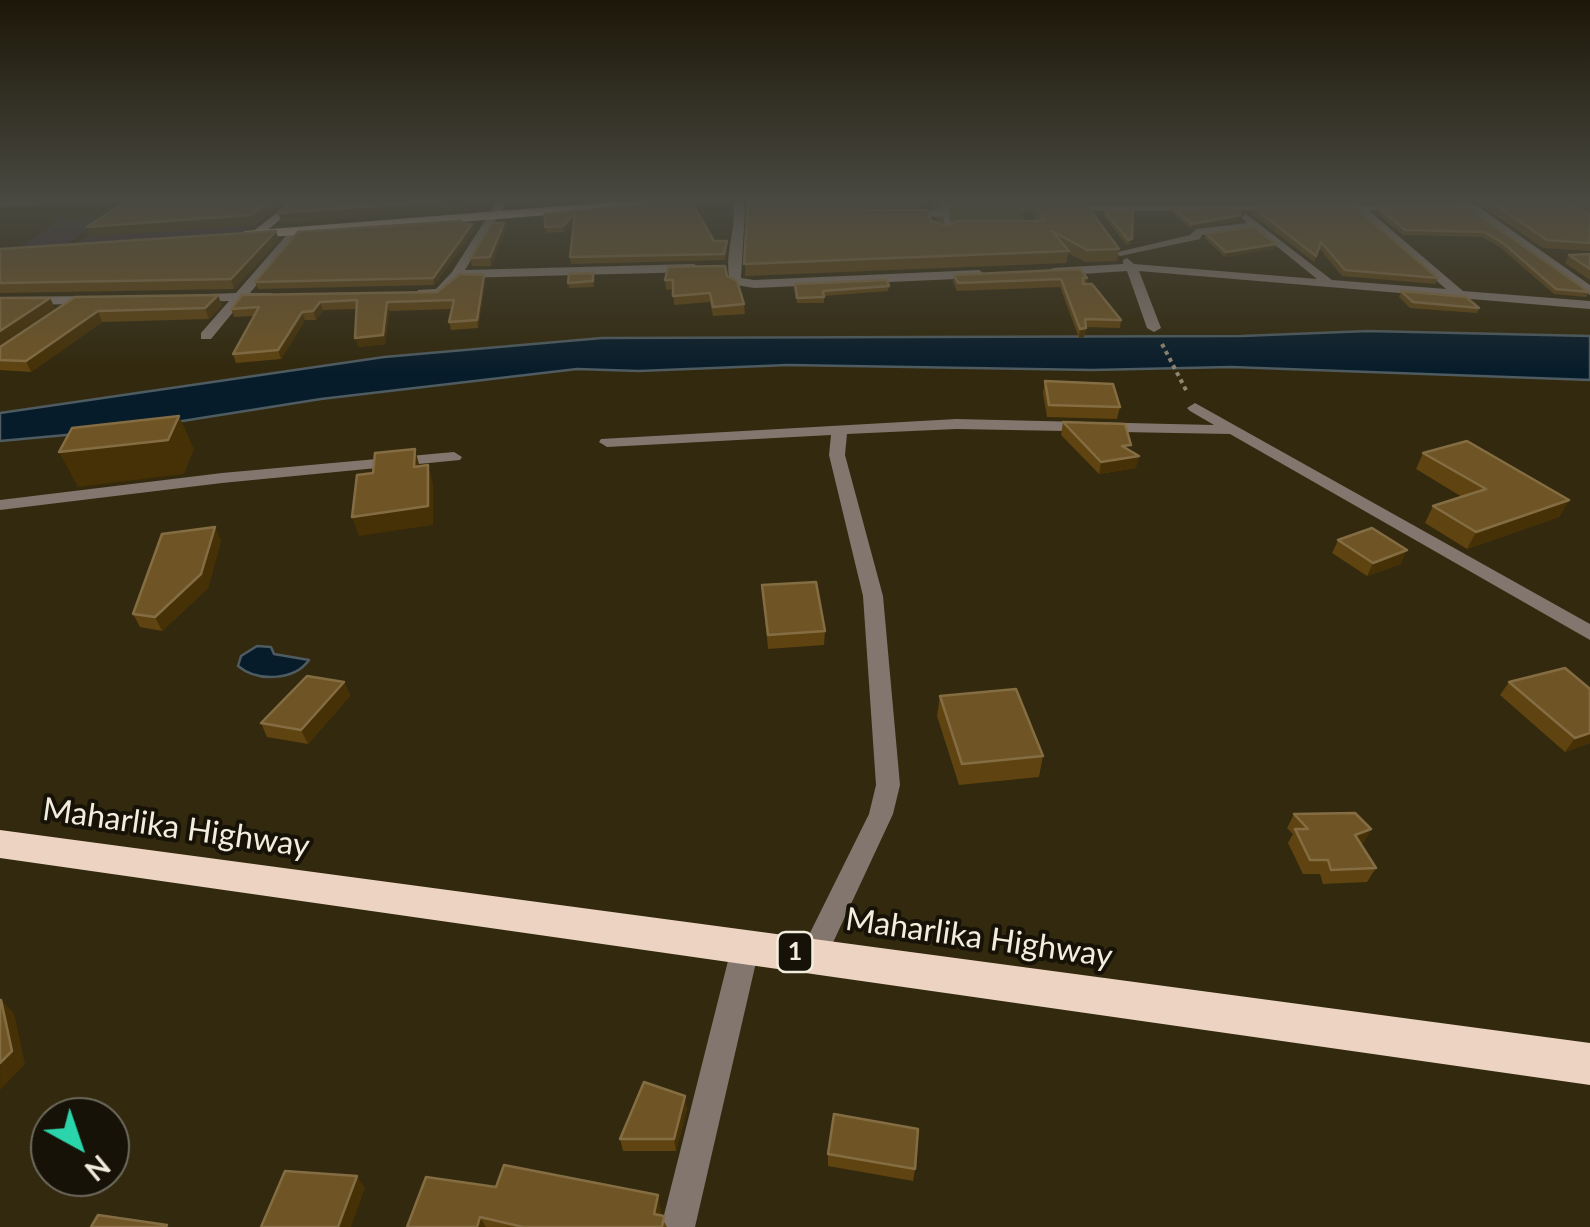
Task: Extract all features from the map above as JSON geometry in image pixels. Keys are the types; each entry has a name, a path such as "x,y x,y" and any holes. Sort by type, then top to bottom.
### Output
{"highway":[{"name":"Maharlika Highway","path":"0,844 1590,1064"}],"street":[{"path":"206,336 275,257"},
{"path":"400,293 439,293 466,257"},
{"path":"733,257 734,282 743,284 990,274"},
{"path":"1125,257 1133,267 1154,328"},
{"path":"1296,257 1327,281"},
{"path":"1415,257 1459,294"},
{"path":"1545,257 1590,291"},
{"path":"456,274 731,267"},
{"path":"1044,272 1133,267 1590,305"},
{"path":"174,298 283,296"},
{"path":"0,300 108,300"},
{"path":"1195,408 1590,633"},
{"path":"608,442 956,424 1229,430"},
{"path":"813,955 880,814 888,785 873,596 837,456 839,431"},
{"path":"0,505 222,478 454,457"},
{"path":"678,1227 746,946"}],"lane":[{"path":"62,311 78,300"}],"path":[{"path":"1154,328 1195,408"}],"water":[{"path":"1368,331 1590,336 1590,380 1231,367 1092,370 788,365 639,371 577,369 321,399 132,429 0,441 0,413 384,357 602,338 1242,336"},
{"path":"257,646 271,647 274,654 309,660 285,675 255,675 238,666 241,656"}],"building":[{"path":"0,257 251,257 231,279 0,283"},
{"path":"276,257 448,257 433,278 255,282"},
{"path":"744,257 913,257 744,264"},
{"path":"1334,257 1414,257 1438,278 1345,270"},
{"path":"1519,257 1539,257 1589,292 1556,289"},
{"path":"1572,257 1590,257 1590,269"},
{"path":"725,266 727,276 737,281 744,304 713,307 710,293 673,296 673,280 665,280 668,267"},
{"path":"1080,269 1087,278 1083,278 1083,284 1092,284 1121,320 1085,319 1086,328 1080,329 1061,279 958,283 954,275"},
{"path":"593,273 593,281 568,283 569,274"},
{"path":"460,274 484,275 477,320 449,322 454,300 387,302 383,335 355,338 357,300 320,302 313,311 302,312 278,350 233,354 259,307 231,309 242,295 437,292"},
{"path":"887,280 889,286 823,291 824,297 797,298 795,284"},
{"path":"1401,291 1466,297 1479,308 1413,302"},
{"path":"218,295 205,308 98,311 26,361 0,360 0,347 75,297"},
{"path":"0,298 50,298 0,331"},
{"path":"1045,381 1113,384 1120,407 1049,405"},
{"path":"179,416 168,440 59,452 72,428"},
{"path":"1063,422 1125,424 1131,445 1122,446 1139,456 1101,462"},
{"path":"1467,441 1569,500 1476,532 1433,506 1486,489 1423,453"},
{"path":"415,449 414,467 428,465 428,506 352,517 357,475 373,473 375,453"},
{"path":"215,527 201,574 155,617 133,614 162,534"},
{"path":"1372,528 1407,550 1373,563 1338,540"},
{"path":"816,582 825,631 768,635 762,585"},
{"path":"1565,668 1590,689 1590,733 1575,738 1509,682"},
{"path":"307,676 344,682 301,730 261,723"},
{"path":"1016,689 1043,756 962,764 940,696"},
{"path":"1355,813 1371,829 1355,835 1376,868 1331,870 1328,860 1310,860 1295,829 1308,829 1294,814"},
{"path":"0,1000 12,1051 0,1063"},
{"path":"644,1082 685,1096 674,1139 620,1139"},
{"path":"834,1114 918,1129 915,1169 828,1154"},
{"path":"504,1165 658,1195 654,1214 664,1216 662,1227 523,1227 480,1217 477,1227 407,1227 426,1177 496,1187"},
{"path":"285,1171 357,1176 338,1227 261,1227"},
{"path":"98,1215 167,1225 91,1227"}]}
